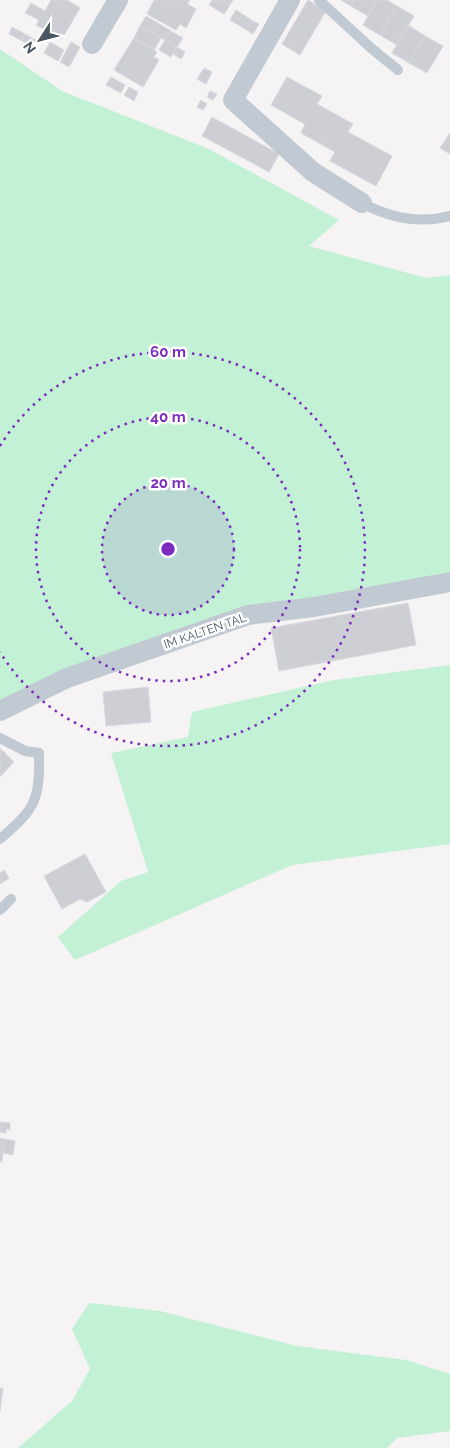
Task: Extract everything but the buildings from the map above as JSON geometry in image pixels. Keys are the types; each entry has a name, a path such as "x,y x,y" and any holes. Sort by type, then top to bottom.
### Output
{"street":[{"path":"92,44 118,0"},
{"path":"290,0 233,100 313,172 362,203"},
{"name":"IM KALTEN TAL","path":"0,711 67,678 248,615 314,607 450,582"}],"lane":[{"path":"319,0 398,70"},
{"path":"362,203 398,218 433,220 450,216"},
{"path":"0,738 25,751 39,754 40,770 35,802 24,818 0,839"},
{"path":"0,910 11,898"}],"green space":[{"path":"0,49 62,91 209,149 339,220 309,246 426,278 450,275 450,585 228,622 0,703"},
{"path":"450,665 450,844 292,865 75,960 58,937 121,881 148,872 111,753 188,737 192,712 334,680"},
{"path":"89,1303 160,1311 297,1346 406,1360 450,1374 450,1431 397,1438 387,1448 18,1448 72,1401 90,1369 72,1329"}]}
